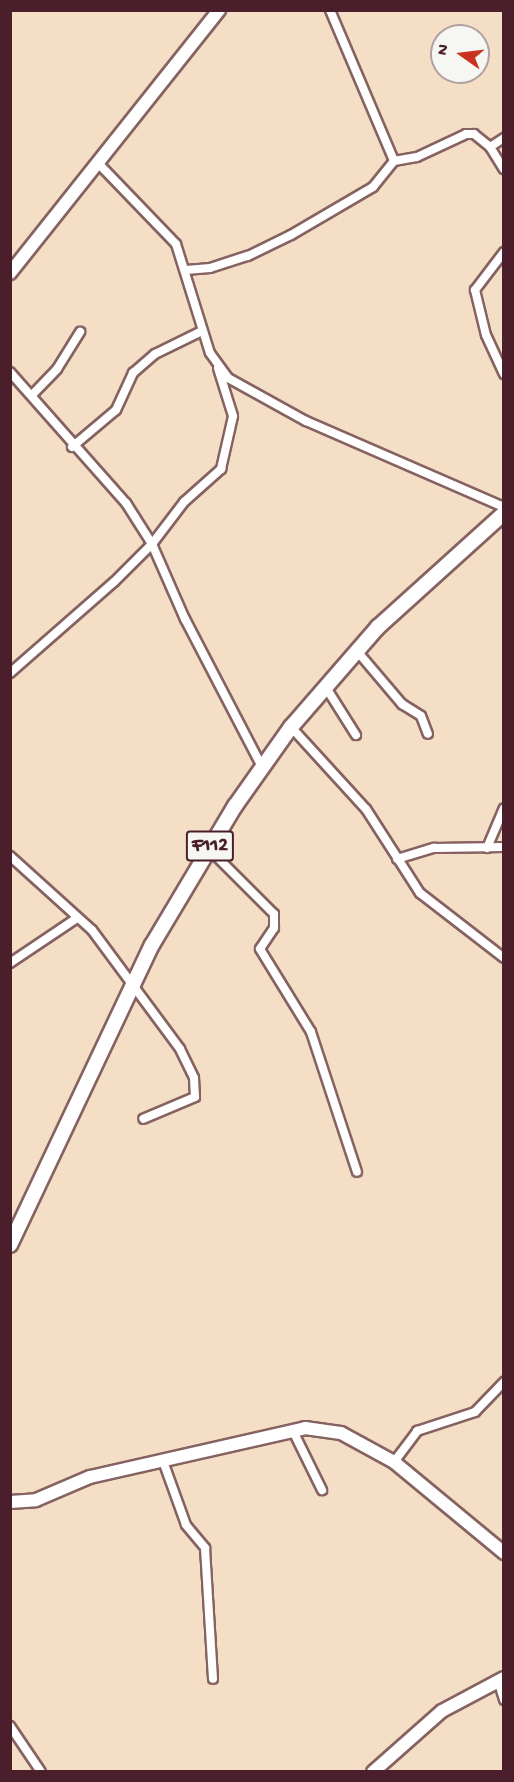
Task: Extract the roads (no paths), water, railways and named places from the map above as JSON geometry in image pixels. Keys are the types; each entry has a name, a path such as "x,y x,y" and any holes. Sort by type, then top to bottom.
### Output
{"main road":[{"path":"10,273 219,10"},
{"name":"F112","path":"10,1245 134,981 208,848 262,767 291,727 357,651 426,580 504,513"},
{"path":"10,1502 36,1500 90,1477 305,1428 341,1433 394,1462 504,1553"},
{"path":"373,1772 442,1712 501,1679"}],"street":[{"path":"330,10 394,161"},
{"path":"186,270 210,267 248,256 291,235 373,187 394,161 417,157 465,134 474,134 490,147 504,169"},
{"path":"490,147 504,138"},
{"path":"10,673 70,623 152,544 184,502 223,466 233,416 217,365 202,331 177,244 98,163"},
{"path":"504,252 475,290 486,335 504,374"},
{"path":"72,447 116,410 133,373 155,354 202,331"},
{"path":"32,395 57,369 80,332"},
{"path":"217,365 254,395 296,416 504,507"},
{"path":"10,372 32,395 72,447 126,503 152,544 185,619 262,767"},
{"path":"357,651 402,704 421,716 428,734"},
{"path":"325,686 356,735"},
{"path":"291,727 366,809 420,893 504,957"},
{"path":"487,848 504,808"},
{"path":"397,859 434,848 504,847"},
{"path":"208,848 274,914 277,922 260,949 311,1032 357,1172"},
{"path":"10,856 92,930 134,981 168,1028 197,1092 189,1102 143,1119"},
{"path":"10,963 77,918"},
{"path":"394,1462 417,1431 475,1412 504,1382"},
{"path":"293,1431 322,1490"},
{"path":"163,1461 186,1525 205,1548 213,1679"},
{"path":"501,1679 504,1700"},
{"path":"10,1726 41,1772"}]}
